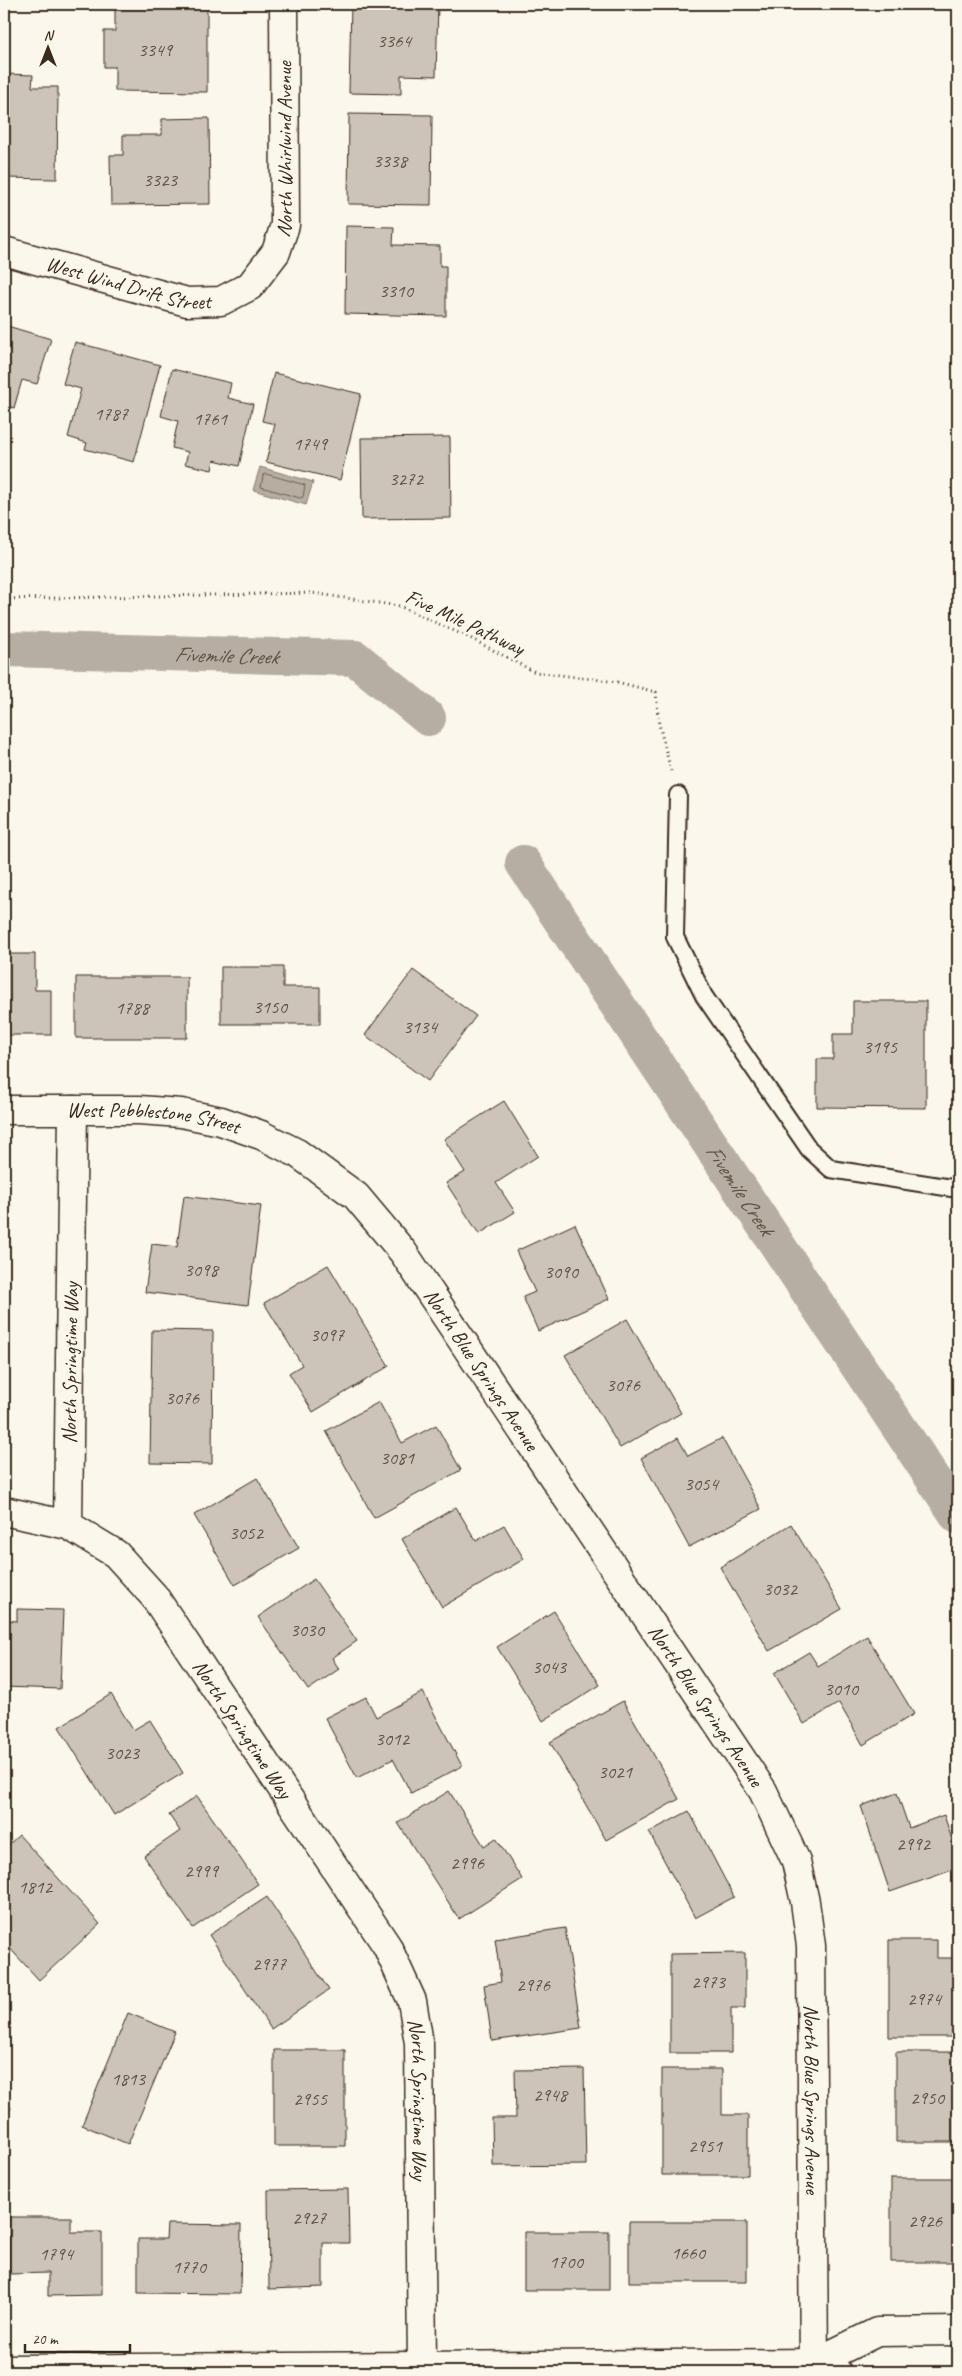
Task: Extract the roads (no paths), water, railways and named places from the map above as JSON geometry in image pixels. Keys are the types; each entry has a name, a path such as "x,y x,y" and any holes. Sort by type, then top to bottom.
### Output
{"street":[{"name":"North Whirlwind Avenue","path":"250,286 276,252 285,225 284,4"},
{"name":"West Wind Drift Street","path":"4,251 187,302 220,301 250,286"},
{"name":"West Pebblestone Street","path":"4,1110 181,1113 229,1124 261,1135 297,1153"},
{"name":"North Springtime Way","path":"73,1110 68,1525 116,1554 154,1596 387,1946 412,2001 419,2043 422,2366"},
{"name":"North Blue Springs Avenue","path":"297,1153 356,1196 403,1252 763,1791 796,1861 805,1902 811,1946 822,2369"},
{"path":"4,1511 68,1525"},
{"path":"4,2369 422,2366 822,2369 877,2332 958,2331"}],"lane":[{"path":"678,795 675,937 704,996 810,1149 831,1169 894,1177 958,1189"}],"water":[{"path":"260,467 313,482 306,505 253,490"}],"waterway":[{"name":"Fivemile Creek","path":"4,649 355,658 428,718"},
{"name":"Fivemile Creek","path":"523,863 958,1516"}]}
